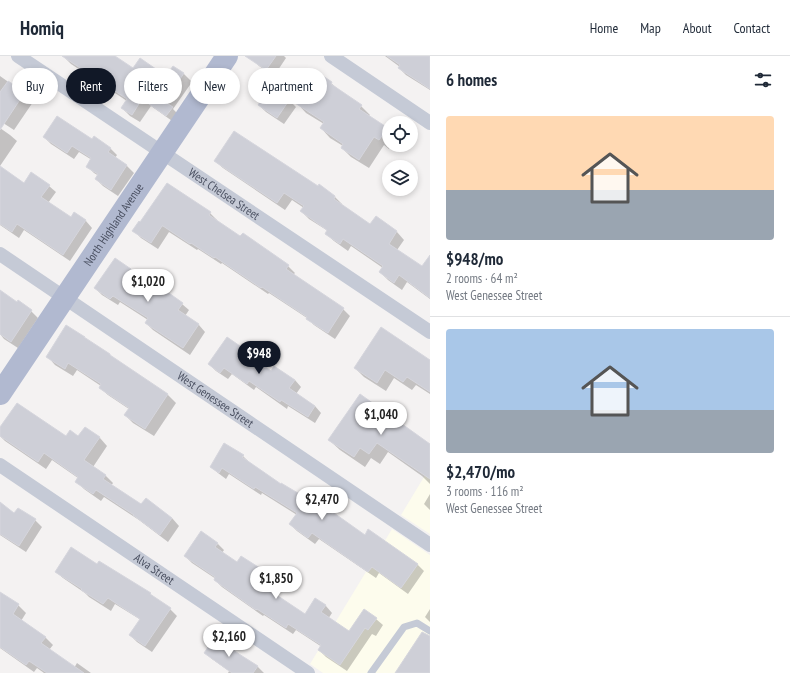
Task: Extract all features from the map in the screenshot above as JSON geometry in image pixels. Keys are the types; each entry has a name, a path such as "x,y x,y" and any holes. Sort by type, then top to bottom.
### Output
{"main road":[{"name":"North Highland Avenue","path":"0,394 227,56"}],"street":[{"name":"West Chelsea Street","path":"18,56 430,332"},
{"path":"332,56 430,123"},
{"name":"West Genessee Street","path":"0,254 430,545"},
{"name":"Alva Street","path":"0,465 308,673"}],"lane":[{"path":"371,673 404,627 417,624 430,631"}],"shaded area":[{"path":"430,467 430,534 401,515"},
{"path":"392,529 430,555 430,673 323,673 310,664"}],"building":[{"path":"62,56 115,56 133,68 124,68 124,97 116,92 116,68 80,68"},
{"path":"245,56 276,56 267,68 263,68"},
{"path":"387,56 430,56 430,89 398,68 400,65"},
{"path":"140,58 154,68 133,68"},
{"path":"327,79 332,82 331,84 362,105 359,109 382,124 382,136 379,140 374,137 359,160 341,148 343,144 320,128 324,122 297,104 327,104"},
{"path":"8,81 12,84 12,104 17,104 0,130 0,92"},
{"path":"124,104 139,104 132,115 121,108"},
{"path":"149,104 168,104 173,107 166,116"},
{"path":"259,104 287,104 277,118"},
{"path":"57,116 92,139 94,136 111,148 108,152 127,165 111,190 95,179 98,174 86,167 91,158 72,146 67,153 43,137"},
{"path":"234,131 318,186 319,184 335,196 334,199 370,224 376,216 397,231 389,244 422,266 430,255 430,298 399,275 394,283 379,272 383,266 343,239 340,244 325,234 327,230 300,211 304,206 284,193 277,203 214,161"},
{"path":"0,166 24,183 31,172 50,185 41,197 71,217 74,212 86,220 63,255 17,224 12,232 0,224"},
{"path":"167,183 211,212 209,215 240,236 243,233 289,265 286,269 344,308 328,333 262,287 261,288 215,257 214,258 191,243 190,244 163,226 151,243 132,231"},
{"path":"115,258 131,269 129,273 164,295 166,291 183,303 178,310 199,324 183,348 145,323 148,318 113,296 110,299 94,288"},
{"path":"0,290 32,310 11,342 0,334"},
{"path":"66,325 168,394 145,429 124,415 129,408 99,388 101,384 68,363 65,369 46,357"},
{"path":"381,327 430,360 430,392 407,377 403,382 385,370 377,383 354,368"},
{"path":"227,337 271,371 274,366 295,380 289,388 315,406 308,417 281,400 280,402 249,381 247,384 224,368 220,373 208,364"},
{"path":"360,394 430,444 430,479 377,443 369,454 360,448 354,457 328,440"},
{"path":"17,403 66,436 70,430 78,436 85,427 100,437 84,460 106,475 103,479 141,504 146,498 172,518 160,535 134,515 96,490 93,494 75,482 78,477 44,453 38,462 0,436 0,427"},
{"path":"224,443 244,455 242,457 281,484 308,499 309,496 365,535 368,529 418,564 401,588 372,567 368,572 312,533 308,538 289,524 297,513 255,487 254,489 222,468 219,473 210,467"},
{"path":"0,502 14,513 18,508 36,519 19,546 0,534"},
{"path":"201,531 218,543 215,547 237,562 241,556 277,579 269,590 305,614 315,598 326,605 321,612 349,631 364,609 377,618 368,630 365,628 340,665 318,650 321,645 288,624 286,628 257,609 256,610 214,580 215,577 184,556"},
{"path":"71,547 97,564 99,561 151,593 150,594 171,608 145,646 129,635 140,619 108,598 103,604 55,572"},
{"path":"0,592 19,604 13,614 46,637 41,643 84,673 47,673 29,661 26,665 0,647"},
{"path":"422,632 430,636 430,673 395,673"},
{"path":"215,637 258,666 253,673 232,673 204,653"}]}
